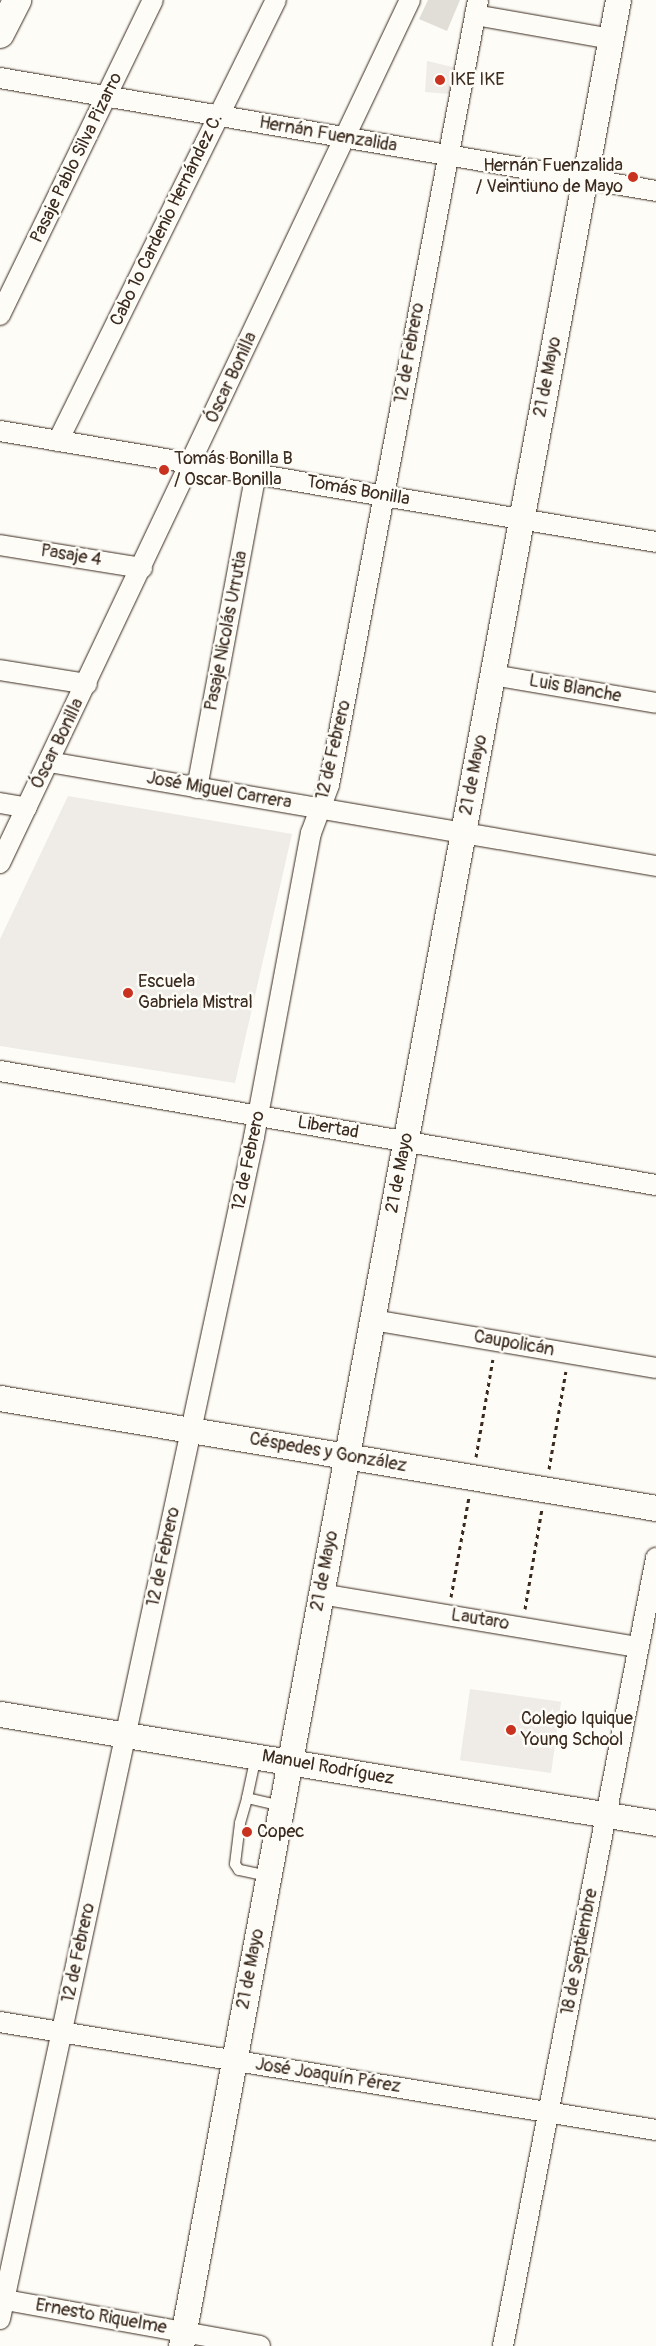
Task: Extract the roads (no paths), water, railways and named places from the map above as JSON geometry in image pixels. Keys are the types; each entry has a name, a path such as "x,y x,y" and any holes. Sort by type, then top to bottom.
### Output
{"main road":[{"path":"0,34 17,0"}],"street":[{"name":"Pasaje Pablo Silva Pizarro","path":"0,315 154,0"},
{"name":"Cabo 1º Cardenio Hernández C.","path":"58,441 276,0"},
{"name":"Óscar Bonilla","path":"0,863 192,463 342,137 410,0"},
{"name":"21 de Mayo","path":"182,2339 618,0"},
{"path":"476,7 611,39"},
{"name":"12 de Febrero","path":"0,2319 2,2299 62,2032 259,1115 311,833 331,777 446,155 476,7"},
{"name":"Hernán Fuenzalida","path":"0,78 656,191"},
{"name":"Tomás Bonilla","path":"0,431 656,542"},
{"name":"Pasaje Nicolás Urrutia","path":"198,788 256,474"},
{"name":"Pasaje 4","path":"0,545 142,568"},
{"path":"0,670 87,684"},
{"name":"Luis Blanche","path":"493,675 656,703"},
{"name":"José Miguel Carrera","path":"49,762 656,866"},
{"path":"0,803 27,808"},
{"name":"Libertad","path":"0,1070 656,1185"},
{"name":"Caupolicán","path":"373,1320 656,1368"},
{"name":"Céspedes y González","path":"0,1398 656,1508"},
{"name":"18 de Septiembre","path":"503,2346 656,1558"},
{"name":"Lautaro","path":"321,1594 639,1647"},
{"name":"Manuel Rodríguez","path":"0,1714 256,1755 656,1823"},
{"name":"José Joaquín Pérez","path":"0,2022 656,2130"},
{"name":"Ernesto Riquelme","path":"2,2299 182,2339 260,2346"}],"lane":[{"path":"256,1755 235,1864 239,1870 268,1876"},
{"path":"247,1798 281,1806"}],"place":[{"name":"IKE IKE","path":"440,80"},
{"name":"Hernán Fuenzalida / Veintiuno de Mayo","path":"633,177"},
{"name":"Tomás Bonilla B / Oscar Bonilla","path":"164,470"},
{"name":"Escuela Gabriela Mistral","path":"128,993"},
{"name":"Colegio Iquique Young School","path":"511,1730"},
{"name":"Copec","path":"247,1832"}]}
